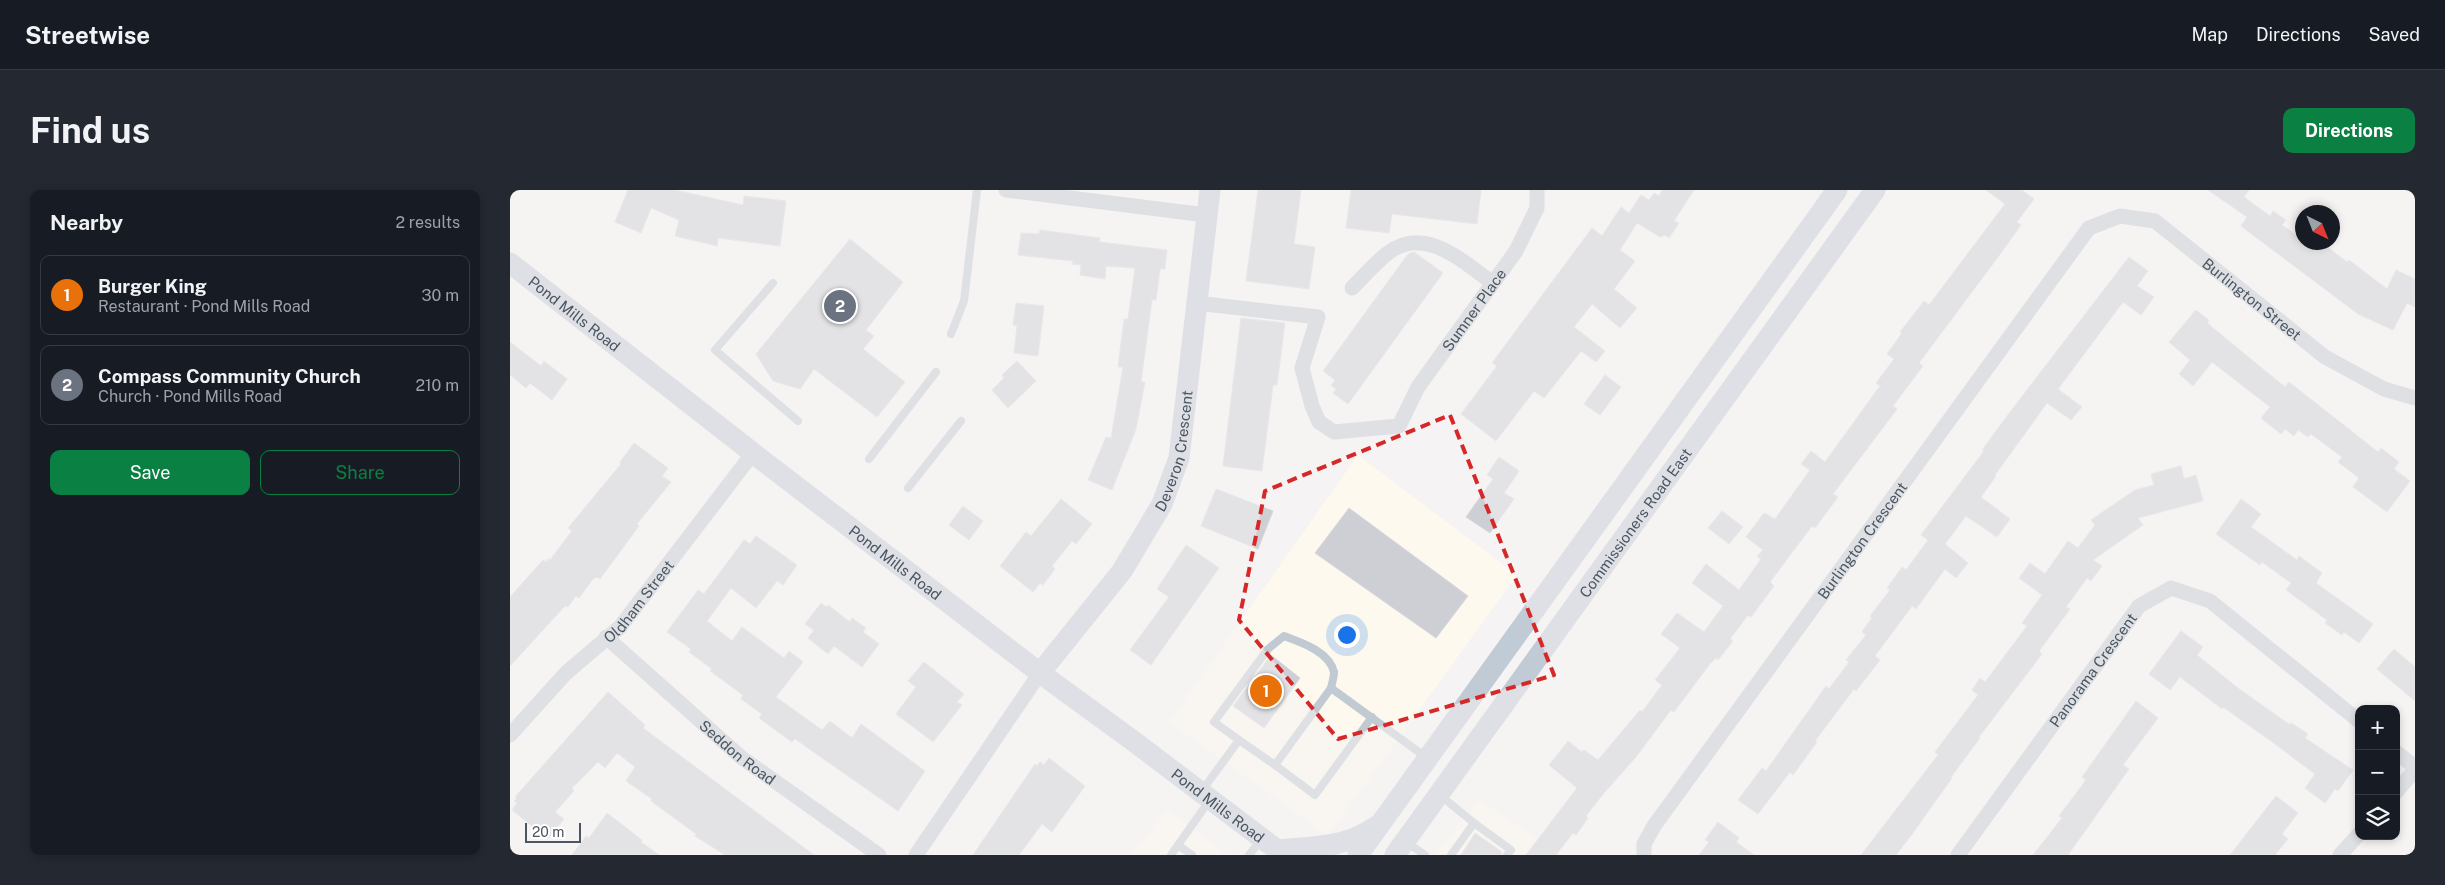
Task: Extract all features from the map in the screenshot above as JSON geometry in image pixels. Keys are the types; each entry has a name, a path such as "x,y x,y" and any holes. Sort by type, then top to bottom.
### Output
{"main road":[{"name":"Deveron Crescent","path":"1040,673 1122,571 1162,504 1179,458 1210,190"},
{"name":"Commissioners Road East","path":"1358,855 1837,190"},
{"name":"Commissioners Road East","path":"1397,851 1875,190"},
{"name":"Pond Mills Road","path":"510,262 753,454 1040,673 1206,795 1275,850"},
{"path":"1275,850 1336,845 1362,837 1384,821"}],"street":[{"path":"1006,190 1206,216"},
{"name":"Sumner Place","path":"1196,303 1318,317 1302,368 1312,406 1319,422 1334,432 1400,426 1418,387 1516,251 1537,208 1537,190"},
{"name":"Burlington Street","path":"2089,228 2120,216 2155,221 2325,357 2384,389 2415,398"},
{"name":"Burlington Crescent","path":"1644,855 1644,844 1654,826 2089,228"},
{"path":"1352,288 1389,251 1404,244 1418,242 1444,248 1493,283"},
{"name":"Oldham Street","path":"510,735 566,673 620,627 753,454"},
{"name":"Panorama Crescent","path":"1958,855 2139,606 2170,588 2210,601 2355,718"},
{"name":"Seddon Road","path":"606,637 742,758 879,855"},
{"path":"916,855 1040,673"},
{"path":"2400,756 2415,769 2400,787"},
{"path":"2340,855 2355,838"}],"lane":[{"path":"951,334 964,301 977,190"},
{"path":"773,283 716,350 798,421"},
{"path":"869,459 936,372"},
{"path":"908,488 961,421"},
{"path":"1275,765 1331,688 1334,672 1325,658 1306,644 1284,636 1268,648 1214,722 1315,795 1372,718"},
{"path":"1331,688 1428,759"},
{"path":"1171,855 1239,740"},
{"path":"1438,793 1489,838 1511,850 1507,855"},
{"path":"1451,855 1474,823"},
{"path":"1178,845 1192,855"},
{"path":"1249,855 1275,850"},
{"path":"1397,851 1425,855"}],"highlighted area":[{"path":"1450,415 1554,675 1338,739 1239,620 1265,491"}],"shaded area":[{"path":"1358,455 1517,575 1328,836 1169,722"},
{"path":"1480,799 1559,855 1434,855"},
{"path":"1167,809 1227,855 1132,855"}],"building":[{"path":"628,190 675,190 743,205 744,196 786,201 780,246 718,238 717,246 675,236 679,220 651,208 641,233 615,222"},
{"path":"1258,190 1301,190 1294,244 1315,247 1309,289 1246,281"},
{"path":"1351,190 1481,190 1477,224 1392,214 1389,233 1346,228"},
{"path":"1662,190 1694,190 1674,221 1679,223 1669,238 1665,235 1660,237 1637,223 1620,250 1635,261 1614,289 1637,308 1620,328 1592,304 1574,327 1605,351 1596,362 1581,351 1544,398 1534,391 1496,441 1461,414 1497,366 1492,363 1592,228 1602,236 1621,207 1629,213 1641,195 1649,200 1654,193 1659,196"},
{"path":"1986,190 2022,190 2034,199 2017,222 2021,225 1919,363 1923,366 1893,406 1897,409 1833,494 1838,497 1815,528 1812,526 1770,582 1774,586 1751,617 1748,615 1730,639 1733,641 1718,660 1716,658 1709,665 1674,712 1671,710 1636,757 1586,816 1588,818 1576,835 1573,833 1556,855 1526,855 1577,788 1549,765 1568,741 1582,752 1584,750 1598,760 1640,710 1642,712 1662,685 1655,680 1680,648 1661,634 1677,613 1704,632 1723,606 1692,583 1706,564 1739,590 1761,559 1757,556 1763,550 1746,537 1764,513 1775,519 1810,470 1801,464 1811,451 1825,462 1880,386 1876,383 1894,359 1887,354 1902,333 1900,332 1924,301 1929,305 2005,204"},
{"path":"2208,190 2249,190 2244,197 2270,216 2273,211 2286,220 2282,225 2295,234 2295,250 2331,250 2347,262 2349,260 2387,289 2396,270 2415,279 2415,307 2407,303 2393,330 2358,314 2241,226 2247,217"},
{"path":"1040,230 1100,238 1099,242 1167,250 1165,269 1160,269 1156,300 1152,300 1141,382 1145,382 1136,429 1112,490 1088,480 1106,437 1111,438 1123,367 1118,367 1124,319 1128,319 1135,268 1106,266 1105,279 1080,275 1081,265 1072,264 1073,261 1018,255 1021,233 1039,234"},
{"path":"850,239 903,282 866,330 874,336 863,349 905,382 877,417 814,369 800,389 773,381 756,354"},
{"path":"1414,252 1443,273 1348,404 1333,393 1336,389 1331,385 1335,380 1323,371 1408,254"},
{"path":"2129,257 2148,271 2137,286 2154,297 2141,315 2123,302 2058,389 2082,407 2071,420 2047,403 1995,475 1981,497 2010,519 1997,537 1966,516 1945,544 1968,563 1956,578 1945,569 1916,609 1912,606 1875,656 1880,660 1856,691 1854,689 1815,741 1817,742 1793,775 1790,772 1758,814 1738,800 1762,768 1766,771 1826,686 1829,689 1849,662 1846,660 1866,635 1862,632 1872,618 1870,616 1890,590 1887,588 1902,567 1906,570 1928,540 1921,535 1984,451 1982,450 2010,412"},
{"path":"1016,303 1044,306 1038,356 1014,353 1017,326 1013,325"},
{"path":"2196,310 2209,320 2207,323 2285,387 2289,382 2378,452 2381,448 2399,462 2394,469 2410,481 2387,512 2353,487 2359,478 2338,462 2342,457 2311,434 2308,437 2298,430 2294,436 2285,429 2281,434 2261,418 2270,407 2212,362 2193,386 2179,374 2190,360 2169,342"},
{"path":"1241,318 1285,323 1277,385 1273,385 1262,471 1223,466"},
{"path":"510,342 541,366 544,361 567,379 552,400 530,383 526,388 510,375"},
{"path":"1017,361 1036,381 1008,408 992,390 1004,378 1002,375"},
{"path":"1605,375 1621,387 1600,415 1584,404"},
{"path":"634,443 668,468 662,476 671,482 637,524 639,526 600,579 597,577 593,579 579,598 576,596 568,607 565,606 510,666 510,597 543,560 546,562 548,559 550,560 572,531 568,528 621,464 620,462"},
{"path":"1499,457 1519,471 1504,493 1514,499 1490,533 1466,517 1493,479 1487,475"},
{"path":"2181,466 2184,479 2196,475 2203,501 2138,518 2143,525 2093,560 2102,566 2091,581 2087,578 2066,607 2070,609 2039,651 2042,654 1979,737 1952,778 1896,855 1861,855 1938,755 1935,752 1978,695 1972,690 1980,678 1985,682 2027,626 2022,623 2042,595 2019,578 2030,563 2045,574 2068,541 2078,548 2095,525 2091,520 2135,490 2154,485 2151,474"},
{"path":"1216,489 1273,511 1258,549 1201,526"},
{"path":"1061,499 1092,524 1076,544 1072,541 1052,566 1055,569 1043,585 1040,583 1033,592 1000,566 1026,532 1031,536"},
{"path":"2241,499 2261,514 2251,527 2297,560 2299,556 2322,573 2316,583 2373,624 2359,643 2344,632 2342,635 2325,623 2327,620 2286,590 2291,583 2262,562 2260,565 2216,534"},
{"path":"963,506 983,521 969,540 949,525"},
{"path":"1349,508 1468,596 1436,638 1315,553"},
{"path":"1722,511 1743,527 1729,544 1708,528"},
{"path":"756,536 797,565 783,585 777,581 756,608 731,588 707,621 732,641 742,627 784,658 789,651 803,662 776,697 822,730 830,721 852,738 861,724 925,771 898,811 795,739 792,742 759,718 762,714 741,699 743,695 710,671 712,669 689,652 691,649 667,632 698,590 704,594 744,540 750,544"},
{"path":"1186,545 1219,568 1151,665 1130,650 1169,597 1157,589"},
{"path":"821,603 826,607 828,605 850,622 852,618 866,628 863,632 879,644 862,667 834,646 828,654 808,638 814,630 805,624"},
{"path":"2181,631 2203,647 2197,655 2238,688 2290,725 2291,723 2308,734 2305,738 2353,770 2338,791 2335,789 2325,803 2305,788 2315,774 2275,744 2223,707 2222,709 2180,677 2170,690 2149,674"},
{"path":"2394,649 2415,667 2415,701 2377,669"},
{"path":"1271,655 1300,678 1264,728 1233,706"},
{"path":"924,662 964,694 957,702 962,705 933,742 896,714 916,687 908,681"},
{"path":"608,692 645,725 643,728 814,855 725,855 695,836 696,834 626,781 635,767 617,753 605,768 598,762 572,788 574,791 555,812 564,819 548,839 512,810 517,803 514,801 517,798 515,797"},
{"path":"2136,701 2158,718 2123,765 2129,769 2068,855 2033,855 2062,818 2059,816 2086,780 2082,777"},
{"path":"1049,758 1085,786 1052,832 1042,824 1019,855 973,855 1035,764 1037,766 1040,762 1044,765"},
{"path":"2276,796 2298,813 2282,834 2288,839 2275,855 2230,855"},
{"path":"607,813 659,855 572,855 586,836 589,838"},
{"path":"1718,822 1739,838 1736,842 1754,855 1699,855 1709,842 1705,840"},
{"path":"1475,833 1502,852 1501,855 1461,855"}],"place":[{"name":"Compass Community Church","path":"840,306"},
{"name":"Burger King","path":"1266,691"}]}
